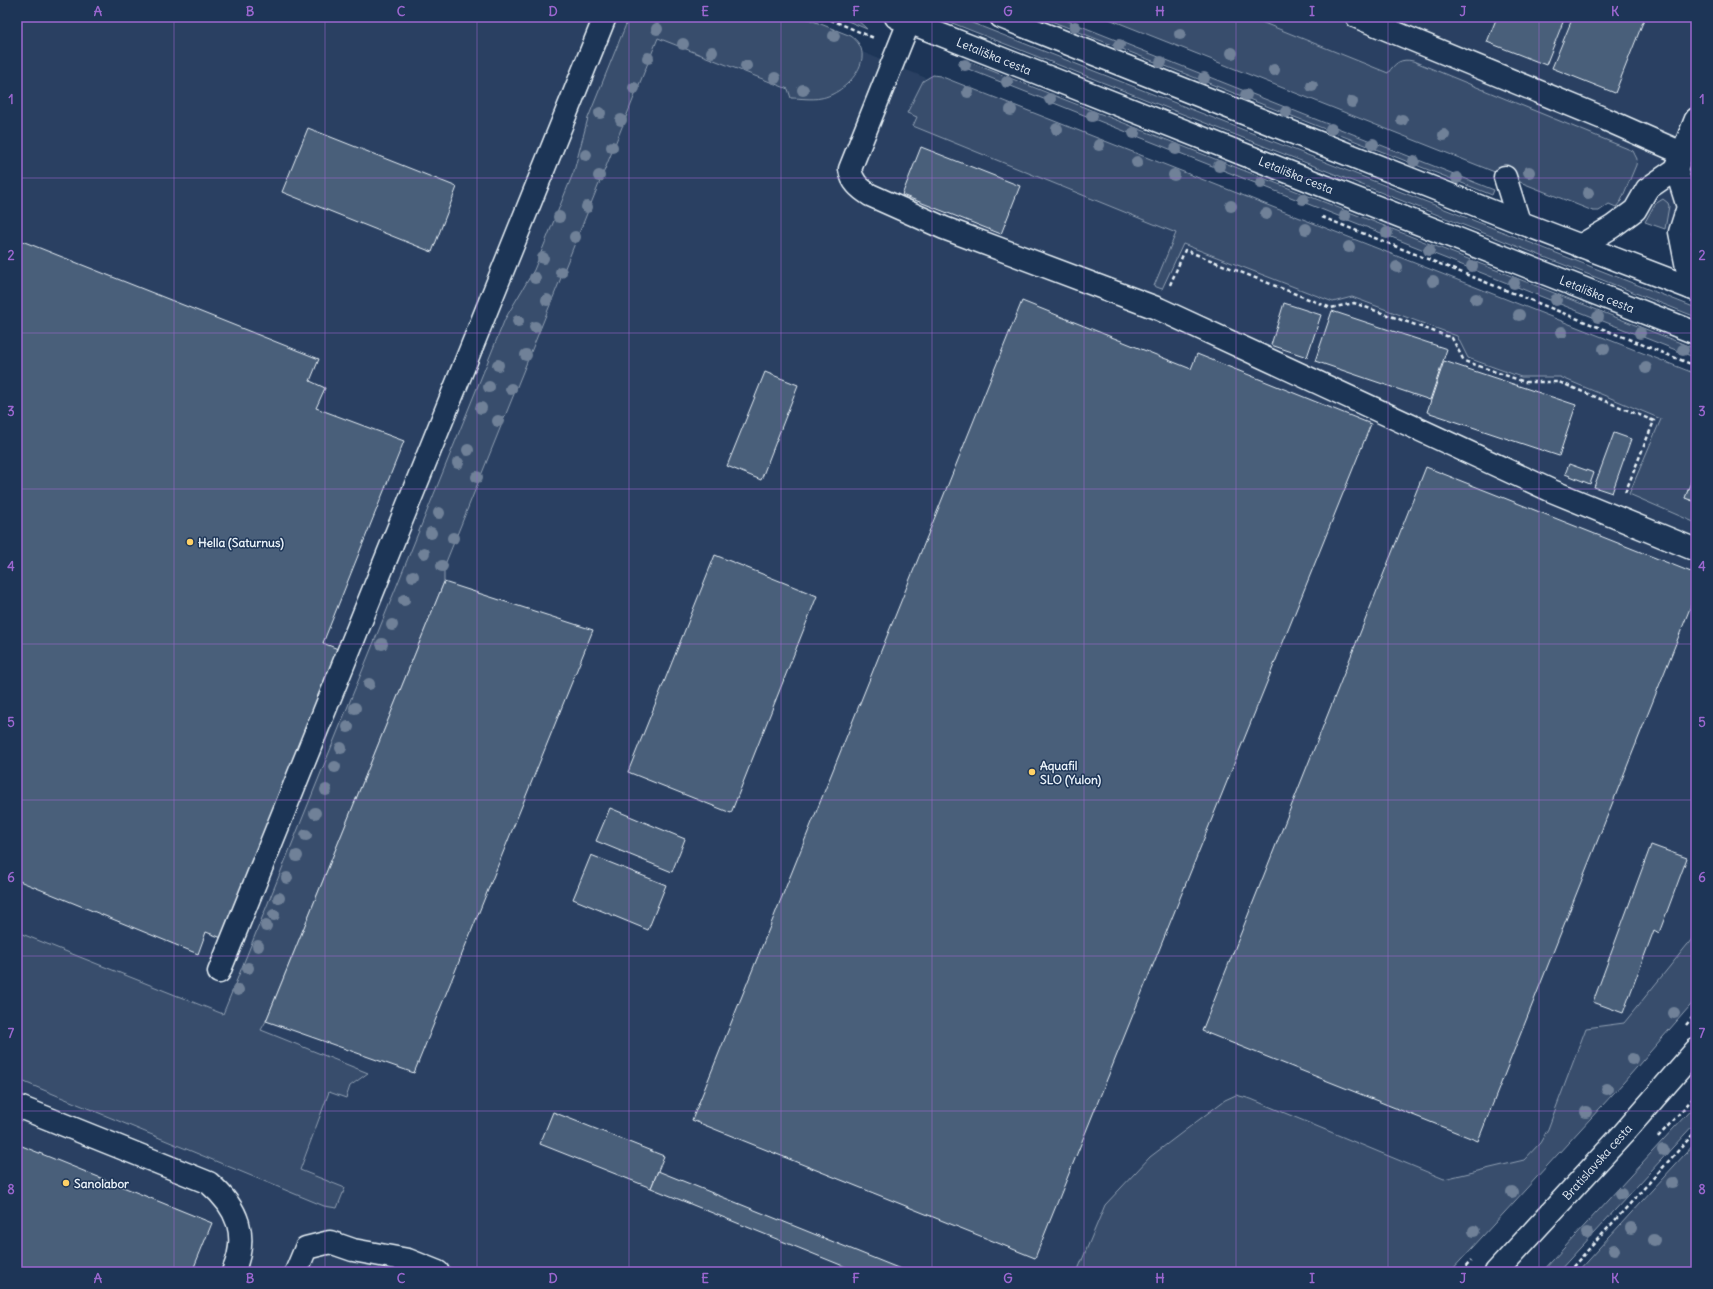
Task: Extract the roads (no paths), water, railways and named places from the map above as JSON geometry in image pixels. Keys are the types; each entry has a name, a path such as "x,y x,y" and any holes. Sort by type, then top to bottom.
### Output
{"main road":[{"path":"219,972 605,17"},
{"path":"1001,17 1580,246 1693,289"},
{"path":"1357,17 1605,119 1679,161 1688,207 1680,232 1693,289"},
{"path":"902,20 850,169 852,179 860,188 870,195 944,228 1159,310 1552,491 1696,550"},
{"name":"Letališka cesta","path":"902,20 1696,333"},
{"path":"1580,246 1612,227 1635,210 1646,189 1679,161 1696,119"},
{"path":"1504,177 1519,222"},
{"name":"Bratislavska cesta","path":"1496,1272 1623,1134 1696,1050"},
{"path":"17,1106 208,1183 228,1202 238,1222 241,1246 233,1272"},
{"path":"296,1272 306,1248 330,1242 353,1250 408,1260 438,1272"}],"place":[{"name":"Hella (Saturnus)","path":"190,542"},
{"name":"Aquafil SLO (Yulon)","path":"1032,772"},
{"name":"Sanolabor","path":"66,1183"}]}
